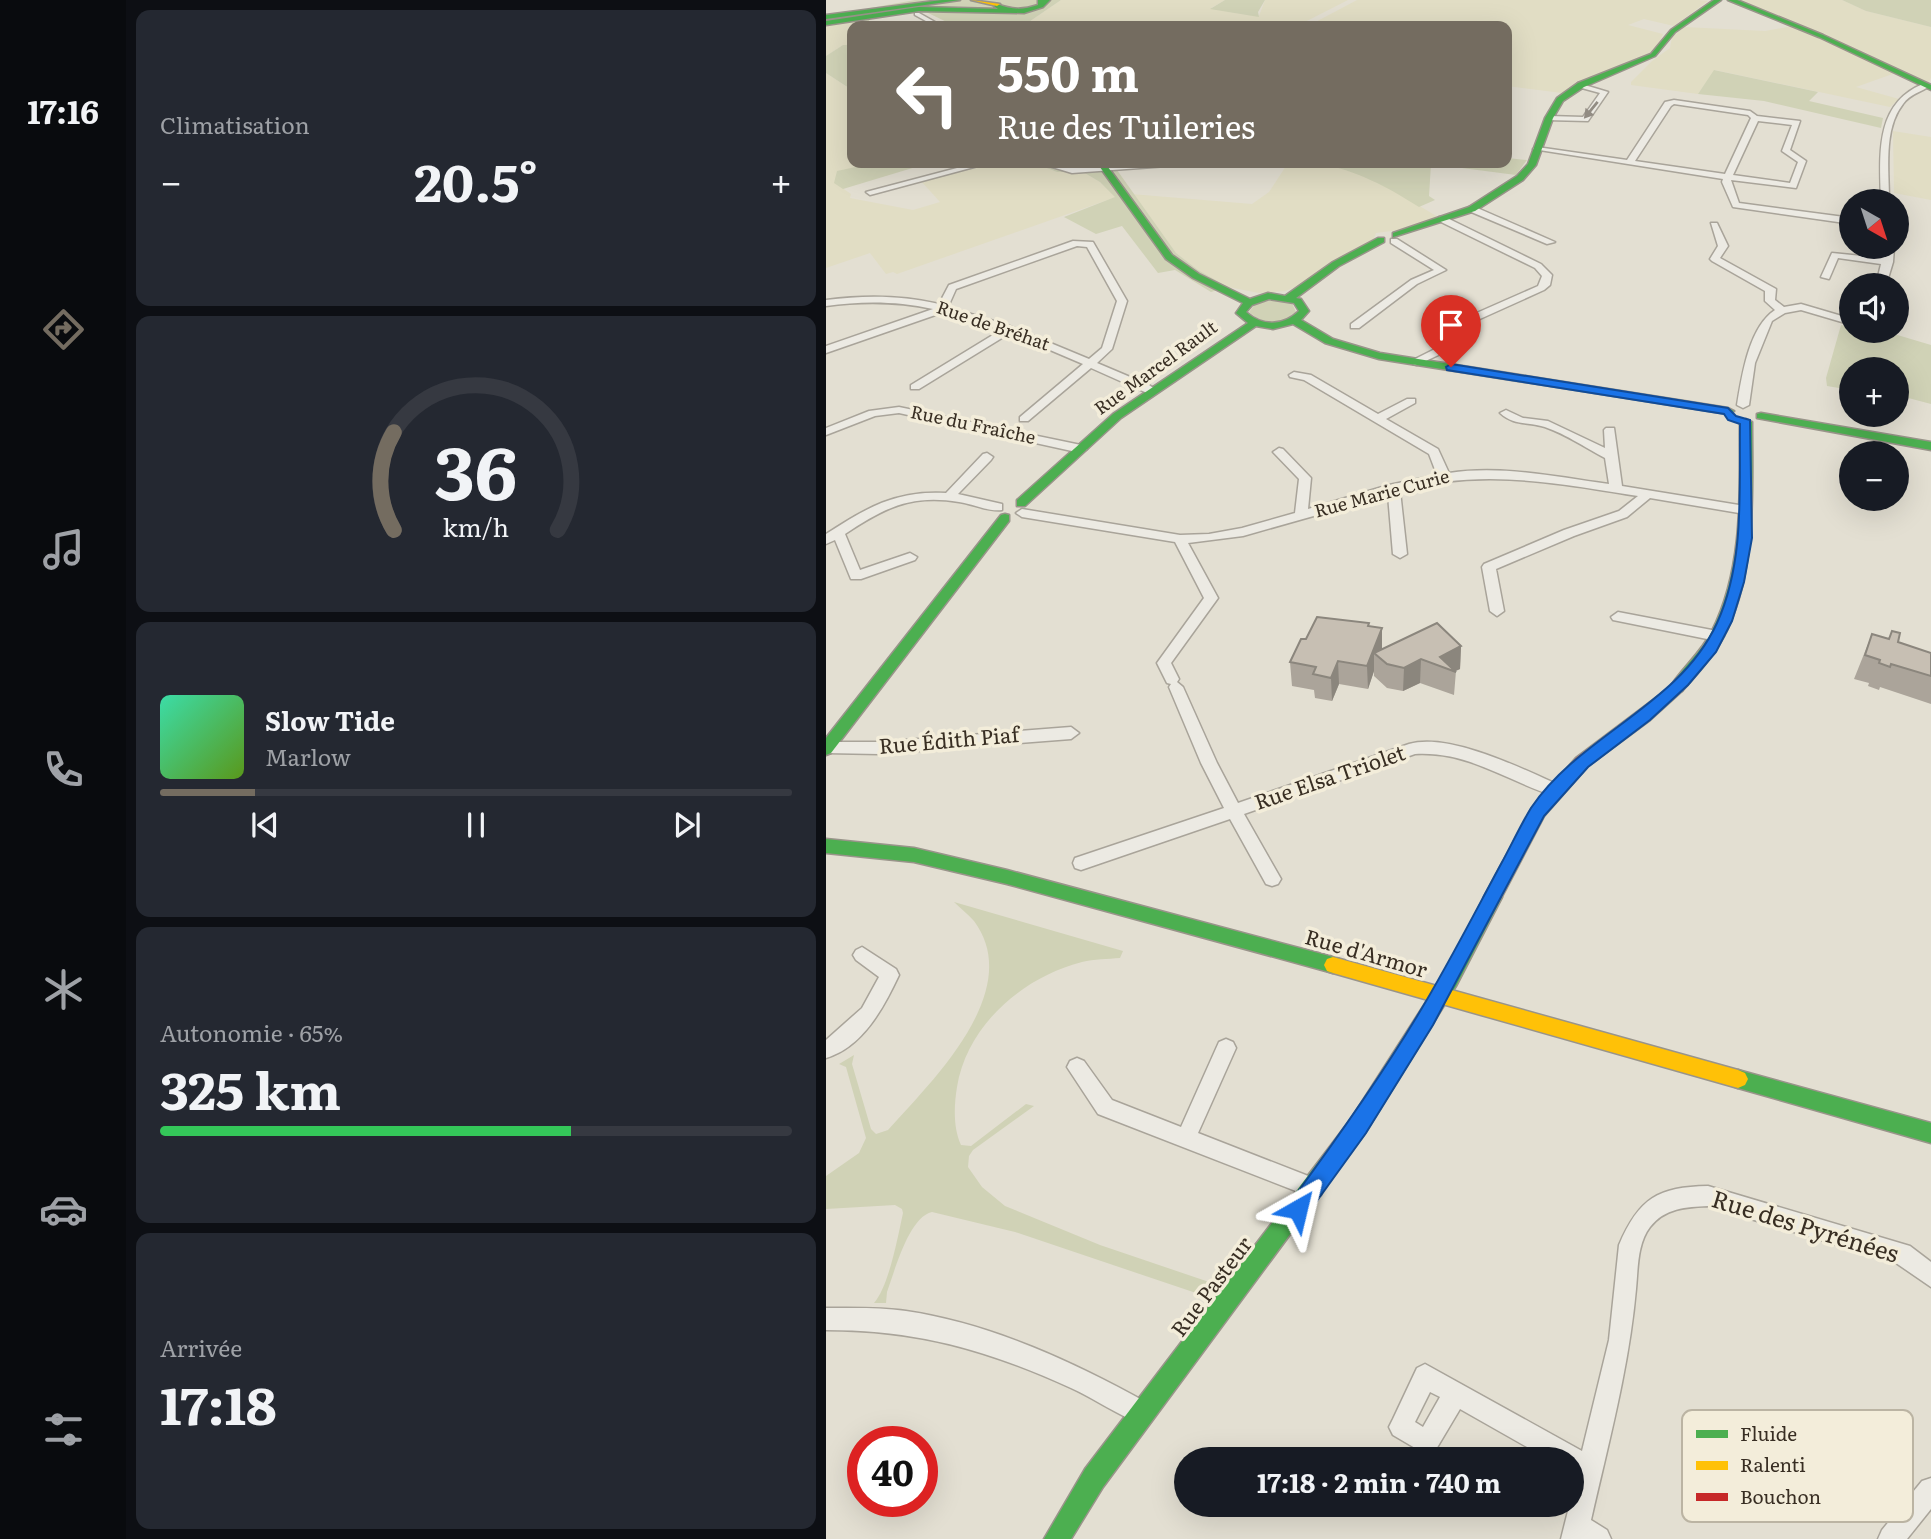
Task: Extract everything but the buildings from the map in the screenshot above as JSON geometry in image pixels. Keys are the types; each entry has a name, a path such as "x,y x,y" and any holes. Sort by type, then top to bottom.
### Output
{"main road":[{"path":"826,12 850,0"},
{"path":"826,12 882,0"},
{"path":"826,12 897,0"},
{"path":"826,12 957,0"},
{"path":"1289,298 1336,264 1390,239 1472,209 1520,178 1532,165 1549,118 1560,100 1581,85 1653,55 1673,31 1718,0"},
{"path":"1731,0 1821,36 1928,87"},
{"path":"826,23 910,9 976,5 1006,9 1042,3"},
{"path":"1105,168 1170,257 1184,270 1249,302"},
{"path":"1268,296 1289,298 1297,301 1304,311 1295,321 1275,326 1252,324 1241,313 1249,302 1268,296"},
{"path":"1295,321 1319,337 1339,345 1417,362 1735,408 1732,418 1931,446"},
{"name":"Rue Marcel Rault","path":"1022,508 1117,416 1252,324"},
{"name":"Rue Pasteur","path":"1057,1539 1094,1478 1358,1126 1439,997 1538,812 1582,762 1645,716 1683,682 1709,652 1738,582 1745,538 1753,419"},
{"path":"827,749 1008,502 1022,508"},
{"name":"Rue d'Armor","path":"826,846 914,855 1007,877 1211,931 1931,1133"}],"street":[{"path":"917,14 930,21"},
{"path":"1549,118 1585,118 1604,92 1581,85"},
{"path":"1885,189 1888,126 1892,113 1915,89 1928,87"},
{"path":"1537,149 1629,163 1793,186 1802,160 1786,151 1797,123 1755,118 1750,113 1674,102 1668,104 1629,163"},
{"path":"1755,118 1726,181 1736,205 1839,219"},
{"path":"870,192 965,168"},
{"path":"1472,209 1550,242"},
{"path":"1417,362 1441,350 1467,321 1541,288 1547,279 1538,266 1442,219"},
{"path":"1714,225 1723,246 1715,258 1772,291 1769,298 1782,310"},
{"path":"1355,326 1414,282 1441,270 1390,239"},
{"path":"826,350 942,309 952,286 1076,243 1090,244 1122,301 1107,349 1024,419"},
{"path":"1826,277 1835,254 1888,262"},
{"path":"1885,273 1888,259"},
{"name":"Rue de Bréhat","path":"826,303 867,297 914,301 1042,340 1151,391"},
{"path":"1735,408 1768,319 1782,310 1801,307 1812,308 1839,320"},
{"path":"915,387 1008,330"},
{"path":"1441,350 1442,360 1451,367"},
{"path":"1294,375 1307,377 1434,452 1444,476"},
{"path":"1380,418 1411,401"},
{"name":"Rue du Fraîche","path":"826,432 873,413 899,410 1081,449"},
{"path":"1506,413 1520,421 1544,423 1611,456"},
{"path":"1610,430 1616,489"},
{"path":"1279,452 1305,478 1301,515"},
{"path":"949,497 987,457"},
{"name":"Rue Marie Curie","path":"1022,508 1180,539 1209,538 1243,532 1393,488 1444,476 1467,474 1521,476 1745,510"},
{"path":"1393,488 1400,554"},
{"path":"1497,611 1489,567 1569,533 1623,514 1648,495"},
{"path":"910,557 856,576 832,536 894,501 922,497 949,497 1002,513"},
{"name":"Rue Elsa Triolet","path":"1180,539 1211,598 1164,663 1234,811 1414,748 1434,747 1493,762 1555,790"},
{"path":"1618,617 1717,636"},
{"name":"Rue Édith Piaf","path":"827,749 880,748 1071,733"},
{"path":"1081,863 1234,811 1272,879"},
{"path":"826,1049 833,1047 869,1014 890,975 862,956"},
{"path":"1186,1138 1226,1048"},
{"path":"1077,1067 1105,1107 1314,1188"},
{"name":"Rue des Pyrénées","path":"1584,1535 1592,1470 1620,1340 1630,1245 1642,1220 1658,1205 1682,1197 1708,1196 1902,1254 1931,1276"},
{"path":"826,1319 877,1319 932,1328 1012,1351 1121,1400 1143,1413"},
{"path":"1455,1394 1592,1470"},
{"path":"1913,1512 1931,1490"},
{"path":"1891,1539 1905,1522"}],"shaded area":[{"path":"1061,0 1225,0 1211,8 1259,16 1265,0 1348,0 1307,21 1030,21"},
{"path":"1357,0 1708,1 1674,26 1644,19 1628,25 1663,34 1657,48 1642,58 1596,75 1562,93 1512,87 1512,21 1317,21"},
{"path":"1736,0 1842,0 1866,11 1931,27 1931,78 1928,83 1901,71 1856,87 1899,99 1890,107 1715,70 1698,94 1631,85 1652,61 1670,48 1672,37 1684,27 1765,31 1798,25"},
{"path":"847,21 847,45 843,45 826,56 826,25"},
{"path":"826,73 847,87 847,168 853,168 837,172 835,183 851,194 850,198 913,210 940,202 921,181 972,168 1047,168 1057,172 1083,172 1100,182 1116,197 897,274 886,274 870,253 826,268"},
{"path":"1893,131 1931,137 1931,200 1909,196 1909,189 1894,189"},
{"path":"1285,168 1341,168 1381,183 1438,217 1399,230 1376,233 1373,241 1296,287 1285,291 1259,293 1228,287 1198,270 1176,253 1131,194 1252,204 1269,192"}],"green space":[{"path":"915,0 1061,0 1030,21 945,21 924,11 861,21 870,8"},
{"path":"1225,0 1265,0 1258,12 1259,17 1210,9"},
{"path":"1842,0 1931,0 1931,27 1866,11"},
{"path":"847,45 847,87 826,73 826,56"},
{"path":"1714,70 1818,92 1809,101 1883,118 1881,128 1764,101 1698,94"},
{"path":"1512,158 1527,160 1516,175 1462,168 1512,168"},
{"path":"851,168 912,168 843,189 834,183 837,171"},
{"path":"1047,168 1116,168 1176,253 1198,270 1228,287 1211,292 1175,270 1158,273 1122,226 1096,234 1064,217 1115,197 1100,182 1083,172 1057,172"},
{"path":"1336,168 1431,168 1429,196 1435,200 1419,207 1371,180"},
{"path":"1275,300 1292,303 1296,312 1285,320 1273,322 1260,319 1249,312 1256,303"},
{"path":"1839,332 1839,343 1909,343 1909,338 1931,345 1931,404 1909,398 1909,357 1839,357 1839,388 1827,386 1826,378"},
{"path":"954,902 1123,951 1120,958 1082,962 1039,979 1001,1007 985,1024 972,1043 957,1087 955,1116 961,1145 971,1146 1026,1104 1034,1106 973,1150 969,1156 968,1167 982,1187 1005,1206 1100,1245 1212,1283 1202,1295 1015,1232 932,1212 916,1224 910,1234 894,1271 886,1303 874,1303 888,1273 903,1213 902,1209 895,1205 826,1209 826,1176 859,1153 866,1138 846,1067 839,1064 854,1055 852,1064 871,1129 876,1134 888,1130 948,1061 967,1034 981,1005 989,976 987,948 974,921"}],"traffic: fast":[{"path":"826,17 957,0"},
{"path":"997,6 1024,11 1041,6 1041,0"},
{"path":"1043,2 1047,0"},
{"path":"1396,235 1472,209 1520,178 1532,165 1549,118 1560,100 1581,85 1653,55 1673,31 1718,0"},
{"path":"1731,0 1821,36 1931,88"},
{"path":"826,23 919,9 1009,11"},
{"path":"1105,168 1169,257 1196,276 1249,302"},
{"path":"1289,298 1336,264 1381,240"},
{"path":"1268,296 1297,301 1304,311 1290,322 1273,326 1256,323 1241,313 1248,303 1268,296"},
{"path":"1295,321 1329,341 1379,356 1728,411"},
{"path":"1021,503 1117,416 1253,324"},
{"path":"1761,416 1931,446"},
{"path":"1677,687 1702,660 1720,630 1732,598 1744,529 1746,422"},
{"path":"826,749 1005,518"},
{"path":"826,846 914,855 1007,877 1333,965"},
{"path":"1057,1539 1094,1478 1358,1126 1450,980 1493,897"},
{"path":"1738,1079 1931,1133"}],"traffic: slow":[{"path":"974,0 997,4"},
{"path":"1333,965 1738,1079"}],"traffic: jam":[{"path":"1493,897 1538,812 1582,762 1645,716 1677,687"}],"route":[{"path":"1298,1209 1358,1126 1450,980 1509,862 1538,812 1582,762 1645,716 1683,682 1709,652 1725,621 1738,582 1745,538 1746,422 1732,418 1728,411 1451,367"}]}
